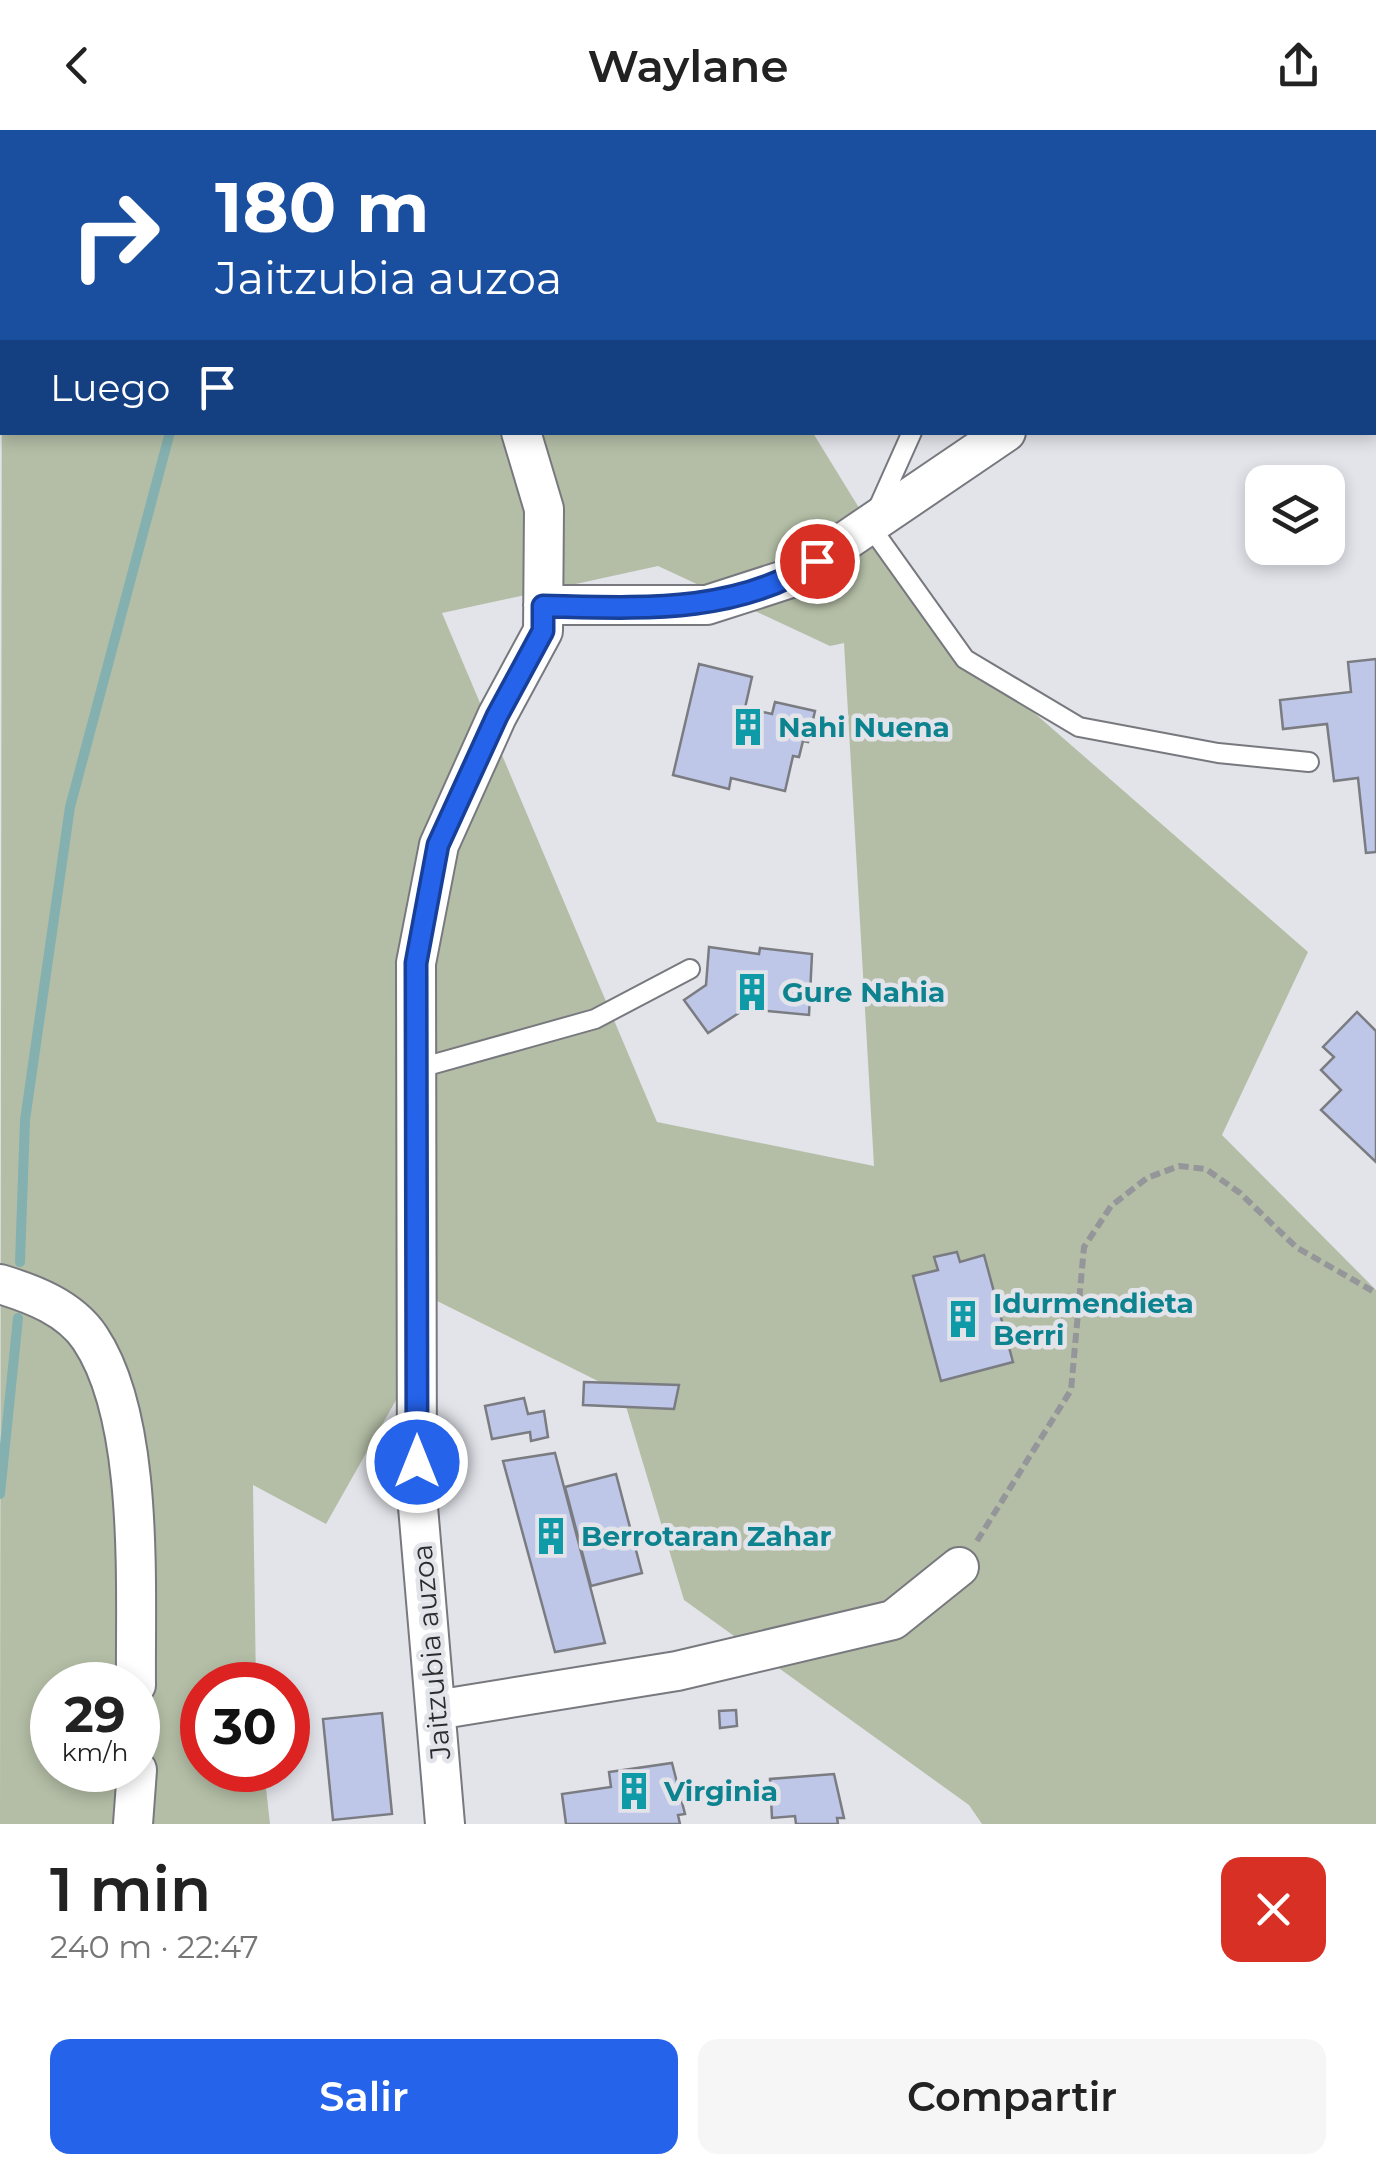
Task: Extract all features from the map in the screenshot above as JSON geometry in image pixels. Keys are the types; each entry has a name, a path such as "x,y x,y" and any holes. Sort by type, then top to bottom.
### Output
{"street":[{"name":"Jaitzubia auzoa","path":"445,1824 417,1495 416,963 438,845 497,716 543,631 544,509 522,435"},
{"path":"543,606 707,605 791,578 1002,435"},
{"path":"0,1284 44,1298 90,1336 114,1392 129,1461 135,1662"},
{"path":"436,1710 678,1672 892,1620 960,1567"},
{"path":"133,1824 135,1792"}],"lane":[{"path":"911,435 870,526 965,659 1080,727 1218,753 1309,762"},
{"path":"416,1069 595,1019 690,969"}],"path":[{"path":"960,1567 1014,1488 1071,1390 1084,1247 1111,1206 1147,1178 1179,1166 1206,1170 1240,1193 1296,1246 1376,1294"}],"green space":[{"path":"2,435 814,435 928,620 1308,952 1222,1135 1376,1290 1376,1824 982,1824 969,1805 684,1600 622,1393 417,1291 417,1363 326,1524 253,1485 256,1662 180,1662 180,1792 266,1792 270,1824 0,1824","holes":["658,566 830,646 844,643 874,1166 657,1122 442,613"]}],"building":[{"path":"1376,659 1376,852 1366,853 1358,778 1334,781 1327,724 1283,729 1280,700 1351,692 1348,662"},
{"name":"Nahi Nuena","path":"699,664 752,677 745,708 772,714 775,702 815,711 808,742 803,741 799,757 793,756 785,791 731,778 729,789 673,775"},
{"name":"Gure Nahia","path":"709,947 759,954 760,948 812,954 809,1015 745,1009 708,1033 684,1000 706,985"},
{"path":"1357,1012 1376,1031 1376,1162 1321,1110 1341,1090 1321,1070 1334,1057 1323,1047"},
{"name":"Idurmendieta Berri","path":"957,1252 960,1262 984,1255 1013,1362 941,1381 913,1276 938,1270 934,1257"},
{"path":"584,1382 679,1385 674,1409 583,1405"},
{"path":"524,1398 528,1414 544,1411 548,1437 531,1441 530,1432 492,1439 485,1406"},
{"name":"Berrotaran Zahar","path":"555,1453 605,1643 555,1652 503,1461"},
{"path":"616,1474 642,1573 591,1586 565,1487"},
{"path":"736,1710 737,1726 720,1728 719,1711"},
{"path":"382,1713 392,1814 333,1820 323,1719"},
{"name":"Virginia","path":"672,1763 685,1814 678,1815 680,1824 566,1824 562,1794 611,1787 609,1772"},
{"path":"834,1774 844,1818 837,1818 838,1824 796,1824 795,1816 772,1818 770,1779"}],"waterway":[{"path":"20,1262 25,1120 70,807 169,435"},
{"path":"0,1494 18,1318"}],"place":[{"name":"Nahi Nuena","path":"748,727"},
{"name":"Gure Nahia","path":"752,992"},
{"name":"Idurmendieta Berri","path":"963,1319"},
{"name":"Berrotaran Zahar","path":"551,1536"},
{"name":"Virginia","path":"634,1791"}],"route":[{"path":"417,1462 416,963 438,845 497,716 543,631 543,606 707,605 791,578 817,561"}]}
